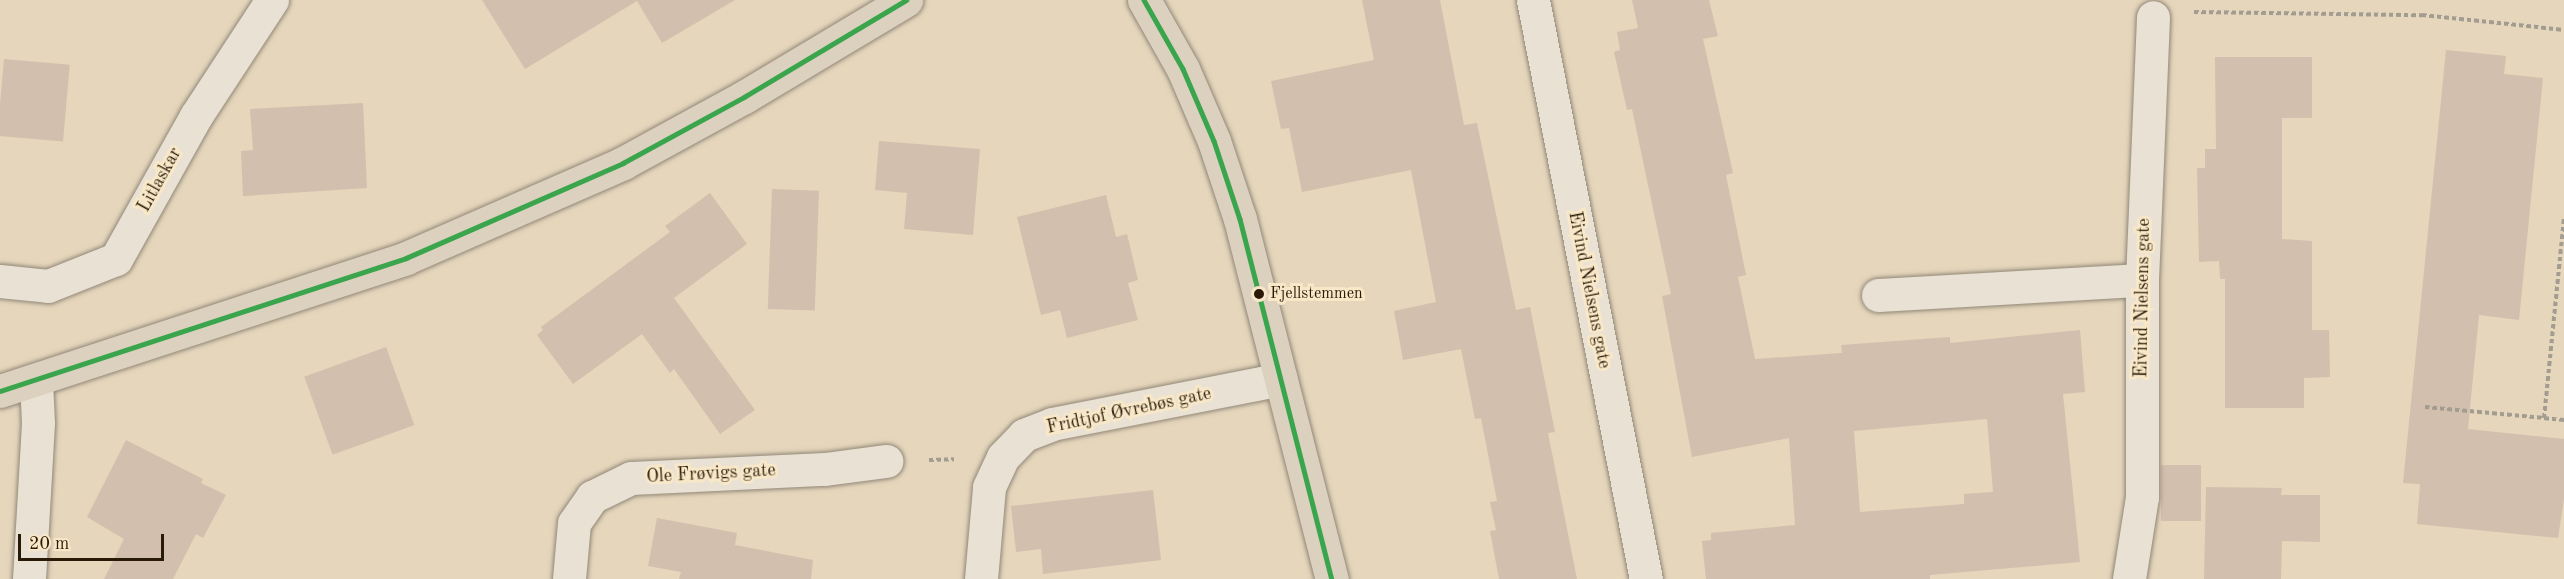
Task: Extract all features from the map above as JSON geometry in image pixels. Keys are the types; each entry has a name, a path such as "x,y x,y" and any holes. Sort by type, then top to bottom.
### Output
{"main road":[{"path":"0,391 406,258 624,163 744,97 906,0"},
{"path":"1143,0 1183,69 1214,141 1240,219 1332,579"}],"street":[{"name":"Litlaskar","path":"0,281 48,286 116,259 195,116 272,0"},
{"name":"Eivind Nielsens gate","path":"1533,0 1646,579"},
{"name":"Eivind Nielsens gate","path":"2129,579 2142,497 2142,280 2153,17"},
{"path":"1878,296 2142,280"},
{"path":"30,579 38,423 36,380"},
{"name":"Fridtjof Øvrebøs gate","path":"981,579 989,487 1003,458 1024,435 1052,424 1281,380"},
{"name":"Ole Frøvigs gate","path":"569,579 574,523 592,497 631,478 825,469 886,461"}],"path":[{"path":"2153,17 2176,12 2361,12 2564,30"},
{"path":"2544,418 2564,219"},
{"path":"2425,407 2564,420"},
{"path":"886,461 1003,458"}],"building":[{"path":"482,0 735,0 662,43 637,1 525,69"},
{"path":"1362,0 1440,0 1464,125 1477,123 1516,310 1530,307 1555,432 1548,433 1577,579 1499,579 1490,531 1496,530 1490,502 1497,501 1481,418 1475,419 1461,349 1403,360 1394,311 1436,302 1411,170 1302,192 1289,128 1281,129 1271,81 1374,60"},
{"path":"1632,0 1709,0 1718,36 1703,39 1733,173 1726,175 1746,275 1738,277 1755,359 1842,353 1841,345 1950,337 1950,343 2080,330 2085,392 2063,394 2080,562 1930,575 1930,579 1706,579 1702,541 1711,540 1711,533 1795,525 1789,438 1692,457 1662,296 1671,294 1632,109 1627,110 1614,52 1620,50 1617,32 1638,28","holes":["1987,419 1993,492 1964,494 1964,504 1860,512 1854,431"]},
{"path":"2446,50 2506,56 2504,74 2543,78 2519,320 2479,315 2468,429 2564,439 2564,499 2558,538 2417,524 2420,484 2403,483"},
{"path":"2215,57 2312,57 2312,118 2282,118 2282,239 2312,241 2312,330 2329,330 2330,377 2304,378 2304,408 2225,408 2225,279 2220,279 2219,261 2199,262 2197,168 2205,168 2205,149 2216,149"},
{"path":"4,59 70,65 63,141 0,136"},
{"path":"363,103 367,188 243,196 241,151 253,150 250,109"},
{"path":"879,141 980,149 973,235 904,229 907,193 875,190"},
{"path":"772,189 819,191 815,311 768,309"},
{"path":"710,193 747,244 674,298 755,410 720,434 674,369 670,373 642,334 573,384 537,335 543,330 541,327 670,232 665,226"},
{"path":"1106,195 1116,237 1127,234 1138,280 1128,283 1138,320 1067,338 1060,310 1041,315 1017,217"},
{"path":"386,347 414,425 333,455 304,377"},
{"path":"126,440 203,479 201,483 226,495 203,538 196,534 173,579 104,579 124,539 87,517"},
{"path":"2161,465 2201,465 2201,521 2161,521"},
{"path":"2206,487 2282,488 2281,495 2320,495 2320,542 2282,541 2281,579 2204,579"},
{"path":"1153,490 1161,560 1043,574 1041,549 1016,552 1011,506"},
{"path":"657,518 737,533 735,545 813,560 811,579 679,579 681,572 648,566"}],"transit line":[{"path":"0,391 406,258 623,163 744,97 906,0"},
{"path":"1144,0 1183,69 1214,141 1240,219 1332,579"}],"place":[{"name":"Fjellstemmen","path":"1259,294"}]}
